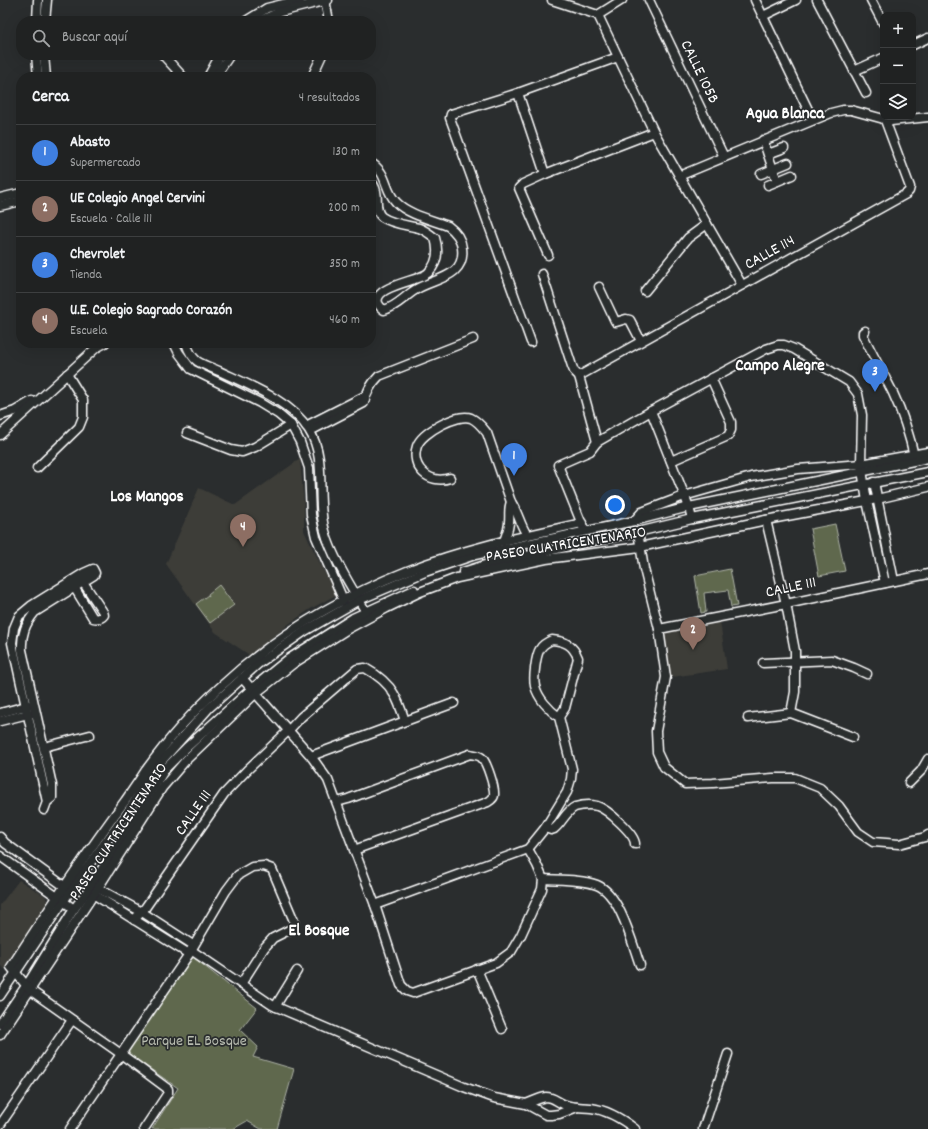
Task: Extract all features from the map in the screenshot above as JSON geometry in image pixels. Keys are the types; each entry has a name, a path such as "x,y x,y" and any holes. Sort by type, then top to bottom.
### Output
{"street":[{"path":"37,16 38,0"},
{"path":"45,16 46,0"},
{"path":"254,16 267,8 300,0"},
{"path":"270,16 326,0 329,16"},
{"path":"552,0 598,16 654,132 742,285"},
{"path":"598,16 622,0"},
{"name":"CALLE 105B","path":"649,0 724,156"},
{"path":"755,0 813,120"},
{"path":"763,16 796,0"},
{"path":"817,0 866,93"},
{"path":"871,0 880,17"},
{"path":"916,44 928,38"},
{"path":"531,342 450,118 451,114 518,93 618,57"},
{"path":"854,72 880,59"},
{"path":"36,60 38,72"},
{"path":"44,60 46,72"},
{"path":"168,60 178,72"},
{"path":"211,72 217,60"},
{"path":"218,72 227,60"},
{"path":"314,72 320,60"},
{"path":"518,93 545,174"},
{"path":"679,176 763,140 843,110 859,112 880,118"},
{"path":"916,118 928,116"},
{"path":"885,120 898,120"},
{"name":"CALLE 114","path":"579,376 891,203 909,191 910,187 885,120"},
{"path":"548,255 519,188 523,184 545,174 654,132"},
{"path":"763,140 777,182"},
{"path":"768,154 784,148"},
{"path":"761,174 788,163"},
{"path":"376,166 383,176 391,196 400,206 453,229 461,241 463,256 461,263 454,273 422,286 413,291 393,307 384,310 378,304 377,300 383,292 402,283 425,276 434,266 438,255 435,238 420,228 409,226 381,216 378,210 378,193 376,189"},
{"path":"768,185 792,175"},
{"path":"0,198 16,194"},
{"path":"0,206 16,202"},
{"path":"409,226 414,213"},
{"path":"645,291 688,238 707,224"},
{"path":"542,274 572,366 574,371 579,376 597,442"},
{"path":"599,287 615,321 626,319 630,320 641,341"},
{"path":"864,331 863,335 896,400 915,458 928,452"},
{"path":"308,428 360,406 364,403 365,396 378,376 473,339"},
{"path":"588,542 582,523 558,464 590,451 597,442 711,378 772,346 784,345 794,349 849,382 858,394 862,415 862,467 867,501 885,582"},
{"path":"0,435 96,348"},
{"path":"176,348 191,369 260,403 278,414 291,425 300,442 309,468 311,515 316,537 345,604 353,618"},
{"path":"188,348 197,361 265,393 300,419 308,428 316,448 319,465 321,512 325,532 335,555 366,612"},
{"path":"37,468 79,427 83,417 83,400 67,374"},
{"path":"671,461 728,436 731,430 731,422 711,378"},
{"path":"0,416 15,411 45,394"},
{"path":"650,411 689,507 692,519"},
{"path":"450,478 434,480 424,474 416,458 417,445 426,434 440,425 462,418 472,418 482,426 487,433 510,502 516,510 527,535"},
{"path":"187,433 231,450 242,452 255,447 291,425"},
{"name":"PASEO CUATRICENTENARIO","path":"357,597 425,572 482,554 634,521 862,467 915,458 928,458"},
{"name":"PASEO CUATRICENTENARIO","path":"634,521 642,512 684,496 751,477 798,469 862,467"},
{"name":"PASEO CUATRICENTENARIO","path":"254,691 294,663 385,606 448,577 485,565 692,519 928,472"},
{"path":"874,482 894,581"},
{"name":"PASEO CUATRICENTENARIO","path":"0,1024 28,988 162,788 186,760 254,691 288,660 353,618 457,578 546,559 640,548 766,520 877,499 928,487"},
{"path":"504,541 510,523 508,508 510,502"},
{"path":"766,520 786,604 795,651 795,692 791,713"},
{"name":"PASEO CUATRICENTENARIO","path":"15,973 11,967 67,889 116,813 147,769 177,732 217,690 259,653 284,635 404,572 437,560 504,541 582,523"},
{"path":"638,532 640,548 659,629 666,677 656,731 657,752 664,767 685,784 795,778 820,788 839,806 858,832 873,842 899,844 928,835"},
{"path":"437,560 457,561"},
{"path":"44,810 47,802 31,709 22,650 24,628 36,612 94,575 95,573 93,569 31,606 19,616 14,628 12,643 31,709 44,747 52,785 52,798 47,802"},
{"name":"CALLE 111","path":"659,629 928,574"},
{"path":"448,577 457,578"},
{"path":"74,587 93,618 102,618 104,615 103,612 83,582"},
{"name":"PASEO CUATRICENTENARIO","path":"67,889 78,878 127,813 157,766 209,708 258,664 345,604"},
{"path":"333,630 342,633"},
{"path":"375,905 528,850 545,828 567,792 572,779 572,769 559,717 552,713 535,685 539,650 545,643 552,640 562,641 569,644 576,652 578,658 565,708 559,717"},
{"path":"763,663 832,660 867,674"},
{"name":"CALLE 111","path":"134,920 142,912 224,794 301,717 357,669 365,668 374,673 394,693 405,721"},
{"path":"242,678 310,756 328,780 375,905 401,985 407,991 414,993 496,963 512,952 521,936 542,889 543,879 528,850"},
{"path":"310,756 454,702"},
{"path":"0,713 31,709"},
{"path":"0,721 31,709"},
{"path":"748,718 791,713 852,737"},
{"path":"44,747 90,735"},
{"path":"337,802 470,754 477,755 482,758 493,785 494,796 492,800 488,802 354,850"},
{"path":"909,783 928,759"},
{"path":"545,828 554,829 570,810 575,807 585,804 597,806 608,812 623,826 634,838 635,844"},
{"path":"116,813 127,813"},
{"path":"0,837 5,843 67,889"},
{"path":"0,856 74,909"},
{"path":"70,1129 191,950 226,891 238,876 252,867 264,866 272,869 294,921 293,928 273,938 264,948 241,984"},
{"path":"78,878 134,920 191,950"},
{"path":"543,879 586,882 599,886 610,894 618,906 640,965"},
{"path":"93,890 142,912 191,950 276,1007 464,1088 494,1098 526,1104 546,1115 559,1114 577,1107"},
{"name":"PASEO CUATRICENTENARIO","path":"0,1035 74,909 93,890"},
{"path":"477,969 502,1029"},
{"path":"276,1007 297,971"},
{"path":"0,996 15,973 28,988 168,1089 168,1093 144,1129"},
{"path":"0,1125 72,1020"},
{"path":"707,1127 728,1054"},
{"path":"526,1104 546,1097 556,1099 562,1104 592,1108 608,1113 622,1119 635,1129"},
{"path":"559,1114 562,1104"}],"shaded area":[{"path":"300,459 304,506 304,531 336,595 312,608 290,623 251,656 215,632 166,564 199,488 235,505"},
{"path":"720,621 727,669 665,678 658,630"},
{"path":"19,880 45,896 48,905 4,969 0,965 0,905"}],"green space":[{"path":"835,524 845,571 819,576 810,529"},
{"path":"730,569 737,606 731,607 728,590 704,593 706,612 701,613 695,576"},
{"path":"219,585 234,605 210,623 196,604 208,595 209,596 208,594"},
{"name":"Parque EL Bosque","path":"193,957 257,1008 240,1030 258,1047 253,1057 294,1069 277,1129 261,1129 247,1121 233,1129 152,1129 178,1088 127,1053"}],"place":[{"name":"Chevrolet","path":"875,392"},
{"name":"Abasto","path":"514,476"},
{"name":"U.E. Colegio Sagrado Corazón","path":"243,547"},
{"name":"UE Colegio Angel Cervini","path":"693,650"}],"district":[{"name":"Agua Blanca","path":"785,115"},
{"name":"Campo Alegre","path":"780,367"},
{"name":"Los Mangos","path":"147,498"},
{"name":"El Bosque","path":"319,932"}]}
